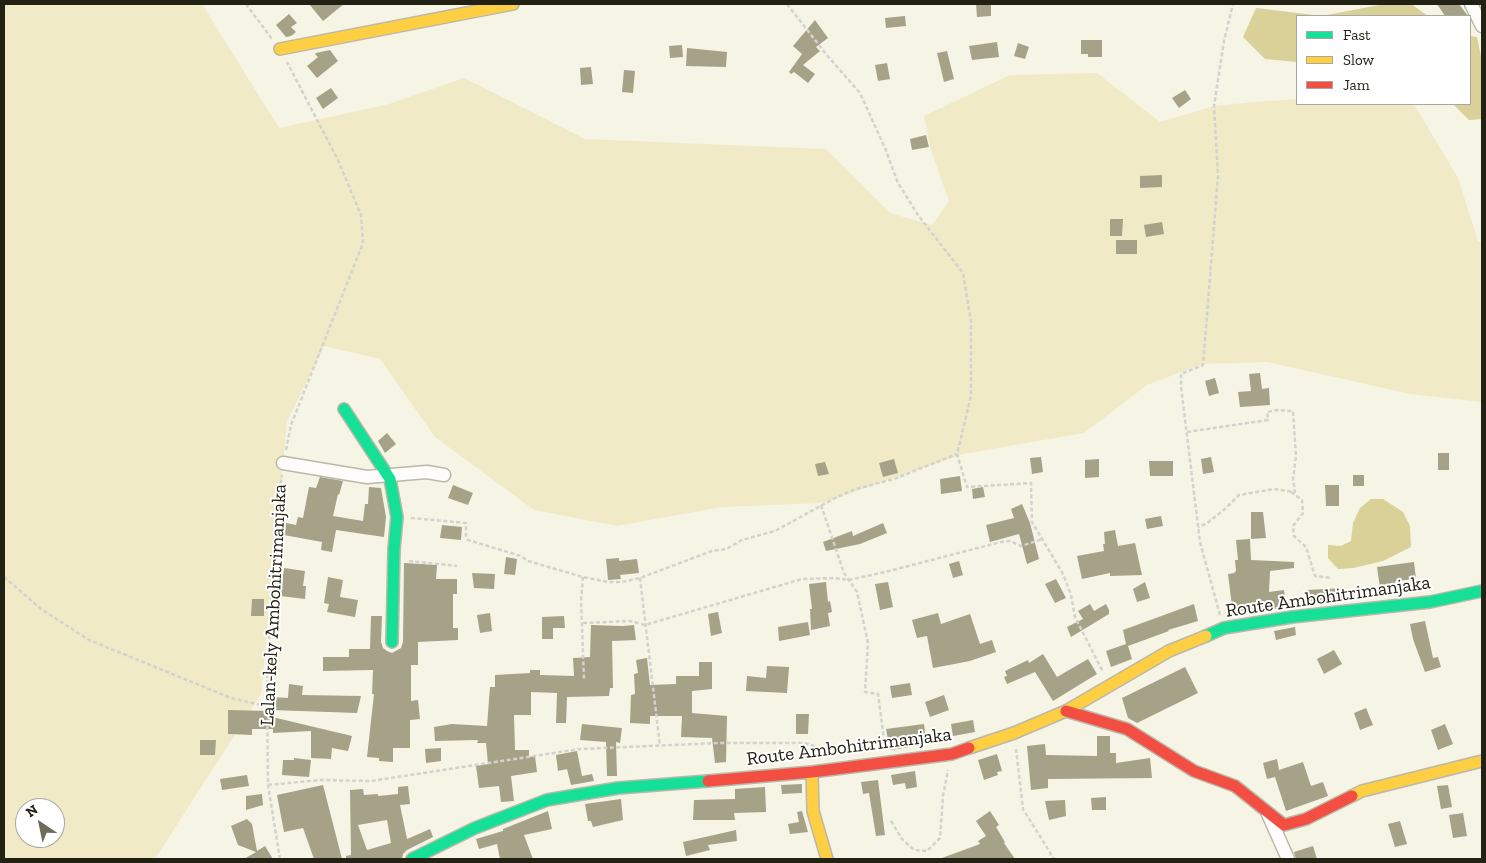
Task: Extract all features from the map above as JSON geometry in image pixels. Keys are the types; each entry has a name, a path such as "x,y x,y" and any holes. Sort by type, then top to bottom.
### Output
{"street":[{"path":"280,49 514,4"},
{"path":"1471,4 1482,26"},
{"path":"344,409 390,479 397,517 392,642"},
{"path":"283,463 367,477 427,472 444,475"},
{"name":"Route Ambohitrimanjaka","path":"412,859 475,828 547,800 618,788 812,772 952,754 1014,733 1066,711 1169,651 1224,628 1292,617 1430,602 1482,591"},
{"path":"1066,711 1126,729 1194,771 1236,786 1284,826 1306,819 1362,791 1482,761"},
{"path":"812,772 814,811 827,859"},
{"path":"1267,812 1288,859"}],"path":[{"name":"Lalan-kely Ambohitrimanjaka","path":"246,4 280,49 338,160 361,215 363,243 291,425 283,463 276,519 267,706 268,785 280,859"},
{"path":"787,4 826,54 860,93 885,148 898,183 918,215 963,272 971,322 971,396 958,454 967,487 1031,483 1032,522 1063,574 1071,595 1075,617 1109,685"},
{"path":"1224,628 1200,542 1181,374 1204,365 1218,176 1214,106 1224,41 1233,4"},
{"path":"1187,432 1268,420 1267,412 1293,411 1296,456 1293,479 1295,492 1274,489 1239,495 1213,519 1198,527"},
{"path":"397,517 466,524 468,540 521,556 528,561 583,577 608,582 622,582 640,578 712,551 726,549 742,540 775,532 821,505 856,489 894,479 958,454"},
{"path":"1290,491 1302,500 1303,512 1293,526 1294,536 1306,547 1315,576 1331,578"},
{"path":"821,505 844,573 857,592 868,643 865,692 878,694 887,763"},
{"path":"583,623 630,621 645,625 802,579 834,578 849,580 1001,542 1010,541 1021,546 1043,539"},
{"path":"394,560 458,566"},
{"path":"4,577 40,609 88,640 231,698 267,706"},
{"path":"583,577 581,601 584,679"},
{"path":"640,578 660,746"},
{"path":"1014,733 1023,809 1054,859"},
{"path":"268,785 320,780 371,781 580,749 719,743 804,743 828,750 835,769"},
{"path":"891,821 902,839 914,850 927,851 940,838 943,796 952,754"}],"shaded area":[{"path":"4,4 202,4 279,128 389,104 464,78 585,139 826,149 890,213 932,225 949,201 931,150 924,116 1010,75 1097,73 1160,122 1214,106 1296,99 1296,105 1415,105 1458,178 1478,241 1482,242 1482,402 1410,394 1267,362 1202,364 1147,385 1084,433 963,454 822,503 722,507 617,526 534,510 435,437 380,359 324,346 287,422 261,694 155,859 4,859"},
{"path":"1384,4 1411,4 1427,15 1327,15"},
{"path":"1256,8 1314,15 1296,15 1296,62 1265,59 1243,37"},
{"path":"1471,36 1477,37 1482,61 1482,119 1469,120 1454,105 1471,105"},
{"path":"1371,499 1383,499 1403,512 1410,526 1411,547 1383,561 1353,568 1338,569 1328,558 1328,545 1341,546 1351,541 1353,523 1360,508"}],"building":[{"path":"309,4 344,4 323,21"},
{"path":"976,4 991,4 991,16 977,17"},
{"path":"1437,4 1459,4 1467,15 1444,15"},
{"path":"289,14 297,23 291,27 296,32 286,37 276,25"},
{"path":"905,16 906,26 886,28 885,18"},
{"path":"815,20 828,38 816,47 820,51 803,65 815,74 808,83 794,72 791,74 789,72 802,54 793,46"},
{"path":"1081,40 1102,40 1102,57 1088,57 1088,54 1081,54"},
{"path":"997,42 999,57 972,60 969,46"},
{"path":"1018,43 1029,47 1025,59 1014,56"},
{"path":"682,45 683,57 670,58 669,46"},
{"path":"687,48 727,52 726,67 686,66"},
{"path":"330,50 338,61 317,78 307,66 318,57 316,53"},
{"path":"947,51 954,79 944,82 937,53"},
{"path":"887,63 890,79 878,81 875,65"},
{"path":"591,67 593,84 581,85 580,68"},
{"path":"624,70 635,71 633,93 622,92"},
{"path":"331,88 338,98 323,109 316,98"},
{"path":"1185,90 1191,99 1179,108 1172,98"},
{"path":"926,135 929,147 912,150 910,139"},
{"path":"1162,175 1162,187 1140,188 1140,176"},
{"path":"1110,219 1123,219 1122,236 1110,236"},
{"path":"1162,222 1164,234 1146,237 1144,225"},
{"path":"1116,240 1137,240 1137,254 1116,254"},
{"path":"1260,373 1262,389 1269,388 1270,405 1240,407 1238,392 1251,391 1249,374"},
{"path":"1215,378 1219,393 1209,396 1205,381"},
{"path":"387,433 396,444 385,453 378,441"},
{"path":"1438,453 1449,453 1449,470 1438,470"},
{"path":"1041,457 1043,472 1032,474 1030,458"},
{"path":"1211,457 1214,472 1203,474 1201,459"},
{"path":"894,459 898,473 883,477 879,463"},
{"path":"1099,459 1099,477 1085,478 1085,460"},
{"path":"1149,461 1173,461 1173,476 1150,476"},
{"path":"825,462 829,474 818,476 815,464"},
{"path":"1353,475 1364,475 1364,486 1353,486"},
{"path":"960,476 962,491 941,494 940,479"},
{"path":"320,477 343,481 333,516 363,521 365,504 368,504 369,487 381,488 386,517 384,537 336,530 332,552 321,550 322,542 284,535 286,523 296,525 298,517 303,518 309,487 316,488"},
{"path":"453,485 473,493 468,505 448,498"},
{"path":"1325,485 1339,485 1339,506 1326,506"},
{"path":"983,487 985,497 973,499 972,489"},
{"path":"1022,504 1030,523 1039,559 1027,564 1019,534 990,542 986,525 1014,518 1011,509"},
{"path":"1251,512 1263,512 1266,538 1251,539"},
{"path":"1161,516 1163,526 1147,529 1145,519"},
{"path":"883,523 887,533 860,544 826,551 823,542 852,531 853,536"},
{"path":"442,525 462,527 461,540 440,538"},
{"path":"1115,530 1118,546 1135,543 1142,575 1110,576 1110,573 1082,579 1077,556 1104,551 1104,532"},
{"path":"1250,539 1251,560 1294,562 1294,568 1270,571 1269,592 1284,590 1286,607 1262,611 1262,608 1238,611 1237,605 1232,606 1228,574 1236,571 1235,560 1238,560 1236,540"},
{"path":"506,557 517,559 515,575 504,574"},
{"path":"619,558 619,561 637,559 639,573 620,575 621,579 608,580 606,559"},
{"path":"959,561 963,575 953,578 949,564"},
{"path":"1414,562 1416,579 1395,581 1396,586 1380,588 1377,567"},
{"path":"404,563 437,565 436,579 457,579 457,594 453,594 453,628 458,628 458,640 418,642 418,665 411,665 411,701 418,700 420,719 410,720 410,748 393,748 393,762 379,761 379,758 367,757 374,694 372,694 373,670 323,671 323,657 349,657 349,649 370,649 371,616 382,616 381,642 383,648 392,653 401,648 403,642"},
{"path":"284,568 305,571 303,586 306,586 305,599 280,596"},
{"path":"472,573 495,574 494,589 474,588"},
{"path":"328,577 343,580 340,597 358,600 355,617 327,612 329,604 324,603"},
{"path":"1056,579 1066,598 1055,603 1045,584"},
{"path":"826,582 828,602 830,601 832,612 828,613 830,626 811,630 810,609 812,609 809,584"},
{"path":"888,582 893,607 880,610 875,584"},
{"path":"1145,582 1150,598 1137,602 1133,589"},
{"path":"1344,588 1345,598 1307,601 1307,590"},
{"path":"252,599 264,599 264,616 251,616"},
{"path":"1090,604 1094,611 1106,604 1109,614 1071,637 1067,627 1083,619 1078,611"},
{"path":"1194,604 1198,621 1168,630 1128,646 1132,659 1111,667 1106,651 1126,644 1123,630"},
{"path":"718,612 722,633 711,636 708,614"},
{"path":"490,613 492,631 480,633 477,615"},
{"path":"938,613 941,624 970,614 980,644 992,640 996,652 970,661 933,668 927,636 917,638 912,620"},
{"path":"564,616 565,628 553,628 553,639 542,639 542,617"},
{"path":"1425,621 1433,658 1438,657 1441,667 1425,672 1413,639 1410,624"},
{"path":"808,622 810,635 779,641 778,627"},
{"path":"591,625 634,625 636,640 612,641 613,688 610,688 609,696 567,697 566,723 556,723 557,693 531,692 531,715 514,715 515,750 529,750 529,757 535,756 537,772 511,776 514,801 501,802 499,786 479,788 476,766 488,764 486,743 477,743 478,740 435,741 434,727 452,724 487,726 490,687 495,687 495,675 530,673 530,670 540,670 540,675 574,676 573,658 590,657"},
{"path":"1295,627 1296,635 1276,640 1274,631"},
{"path":"1334,650 1342,664 1324,674 1317,659"},
{"path":"1043,654 1057,677 1088,659 1097,674 1053,701 1035,672 1007,684 1004,677 1007,676 1005,671 1028,660 1029,663"},
{"path":"647,658 650,685 676,684 676,676 699,676 699,662 712,662 712,689 692,691 692,713 727,716 726,762 715,763 712,738 681,737 682,716 650,716 650,724 630,723 631,695 635,694 634,674 638,673 636,660"},
{"path":"767,666 789,667 787,693 746,691 747,676 766,678"},
{"path":"1185,667 1198,693 1137,723 1128,718 1122,698"},
{"path":"910,683 912,695 892,698 890,686"},
{"path":"289,684 303,686 302,695 361,696 357,713 271,710 272,697 288,698"},
{"path":"944,695 949,710 930,717 925,702"},
{"path":"1366,708 1373,725 1360,730 1354,713"},
{"path":"228,710 269,711 268,716 352,736 348,751 332,748 331,759 311,758 311,731 273,733 273,729 252,729 252,735 228,734"},
{"path":"796,714 809,714 808,734 796,734"},
{"path":"973,720 975,732 953,736 951,724"},
{"path":"582,724 622,728 620,743 616,742 617,776 607,776 606,742 580,740"},
{"path":"924,724 926,739 917,740 918,746 890,750 886,729"},
{"path":"1445,724 1453,744 1438,750 1431,730"},
{"path":"1097,736 1110,736 1110,753 1116,753 1116,763 1150,758 1152,778 1048,779 1048,788 1031,790 1027,746 1045,744 1046,755 1097,756"},
{"path":"200,740 216,740 215,755 200,755"},
{"path":"441,748 441,761 426,763 425,749"},
{"path":"577,751 582,776 592,774 594,781 571,785 567,769 558,771 556,755"},
{"path":"997,754 1002,771 997,772 998,775 984,780 978,760"},
{"path":"294,758 311,760 309,777 282,775 283,760 294,760"},
{"path":"1277,759 1279,770 1303,762 1311,786 1323,782 1328,796 1286,811 1275,777 1267,779 1263,763"},
{"path":"915,771 917,787 906,789 905,783 893,785 891,775"},
{"path":"247,775 249,786 222,790 220,779"},
{"path":"878,780 885,835 876,836 869,793 863,794 861,782"},
{"path":"802,784 802,793 782,794 781,785"},
{"path":"323,785 342,859 314,859 303,828 284,832 277,795"},
{"path":"1448,785 1452,807 1441,809 1437,786"},
{"path":"408,786 410,804 400,805 407,839 430,829 433,837 407,850 403,854 402,859 346,859 346,856 351,855 350,790 363,789 364,795 378,794 378,796 398,794 398,787","holes":["387,820 391,843 367,850 358,825"]},
{"path":"765,787 766,812 734,813 735,820 693,820 694,800 735,799 735,789"},
{"path":"262,794 263,805 246,810 246,796"},
{"path":"1106,797 1106,810 1092,810 1091,798"},
{"path":"621,799 623,820 593,827 591,821 588,821 585,804"},
{"path":"1065,800 1066,816 1049,820 1045,801"},
{"path":"548,811 552,829 524,835 533,859 500,859 497,844 479,849 476,839 503,831 503,829"},
{"path":"802,811 808,832 790,834 788,824 799,822 797,812"},
{"path":"990,811 999,825 996,827 1004,843 1015,859 942,859 980,844 978,841 986,836 976,821"},
{"path":"1463,813 1467,836 1453,838 1449,815"},
{"path":"247,819 252,824 257,851 265,846 273,859 244,859 256,852 238,845 231,826"},
{"path":"1400,821 1407,844 1395,847 1388,824"},
{"path":"736,830 737,841 708,845 710,850 686,856 683,842"},
{"path":"1313,846 1317,859 1296,859 1294,852"}],"traffic: fast":[{"path":"344,409 390,479 397,517 394,549 392,642"},
{"path":"1206,636 1224,628 1292,617 1430,602 1482,591"},
{"path":"412,859 475,828 547,800 618,788 708,781"}],"traffic: slow":[{"path":"280,49 513,4"},
{"path":"969,748 1014,733 1066,711 1169,651 1206,636"},
{"path":"1352,796 1362,791 1482,761"},
{"path":"812,772 813,811 827,859"}],"traffic: jam":[{"path":"1066,711 1127,729 1194,771 1235,786 1284,825 1306,819 1352,796"},
{"path":"708,781 812,772 952,754 969,748"}]}
